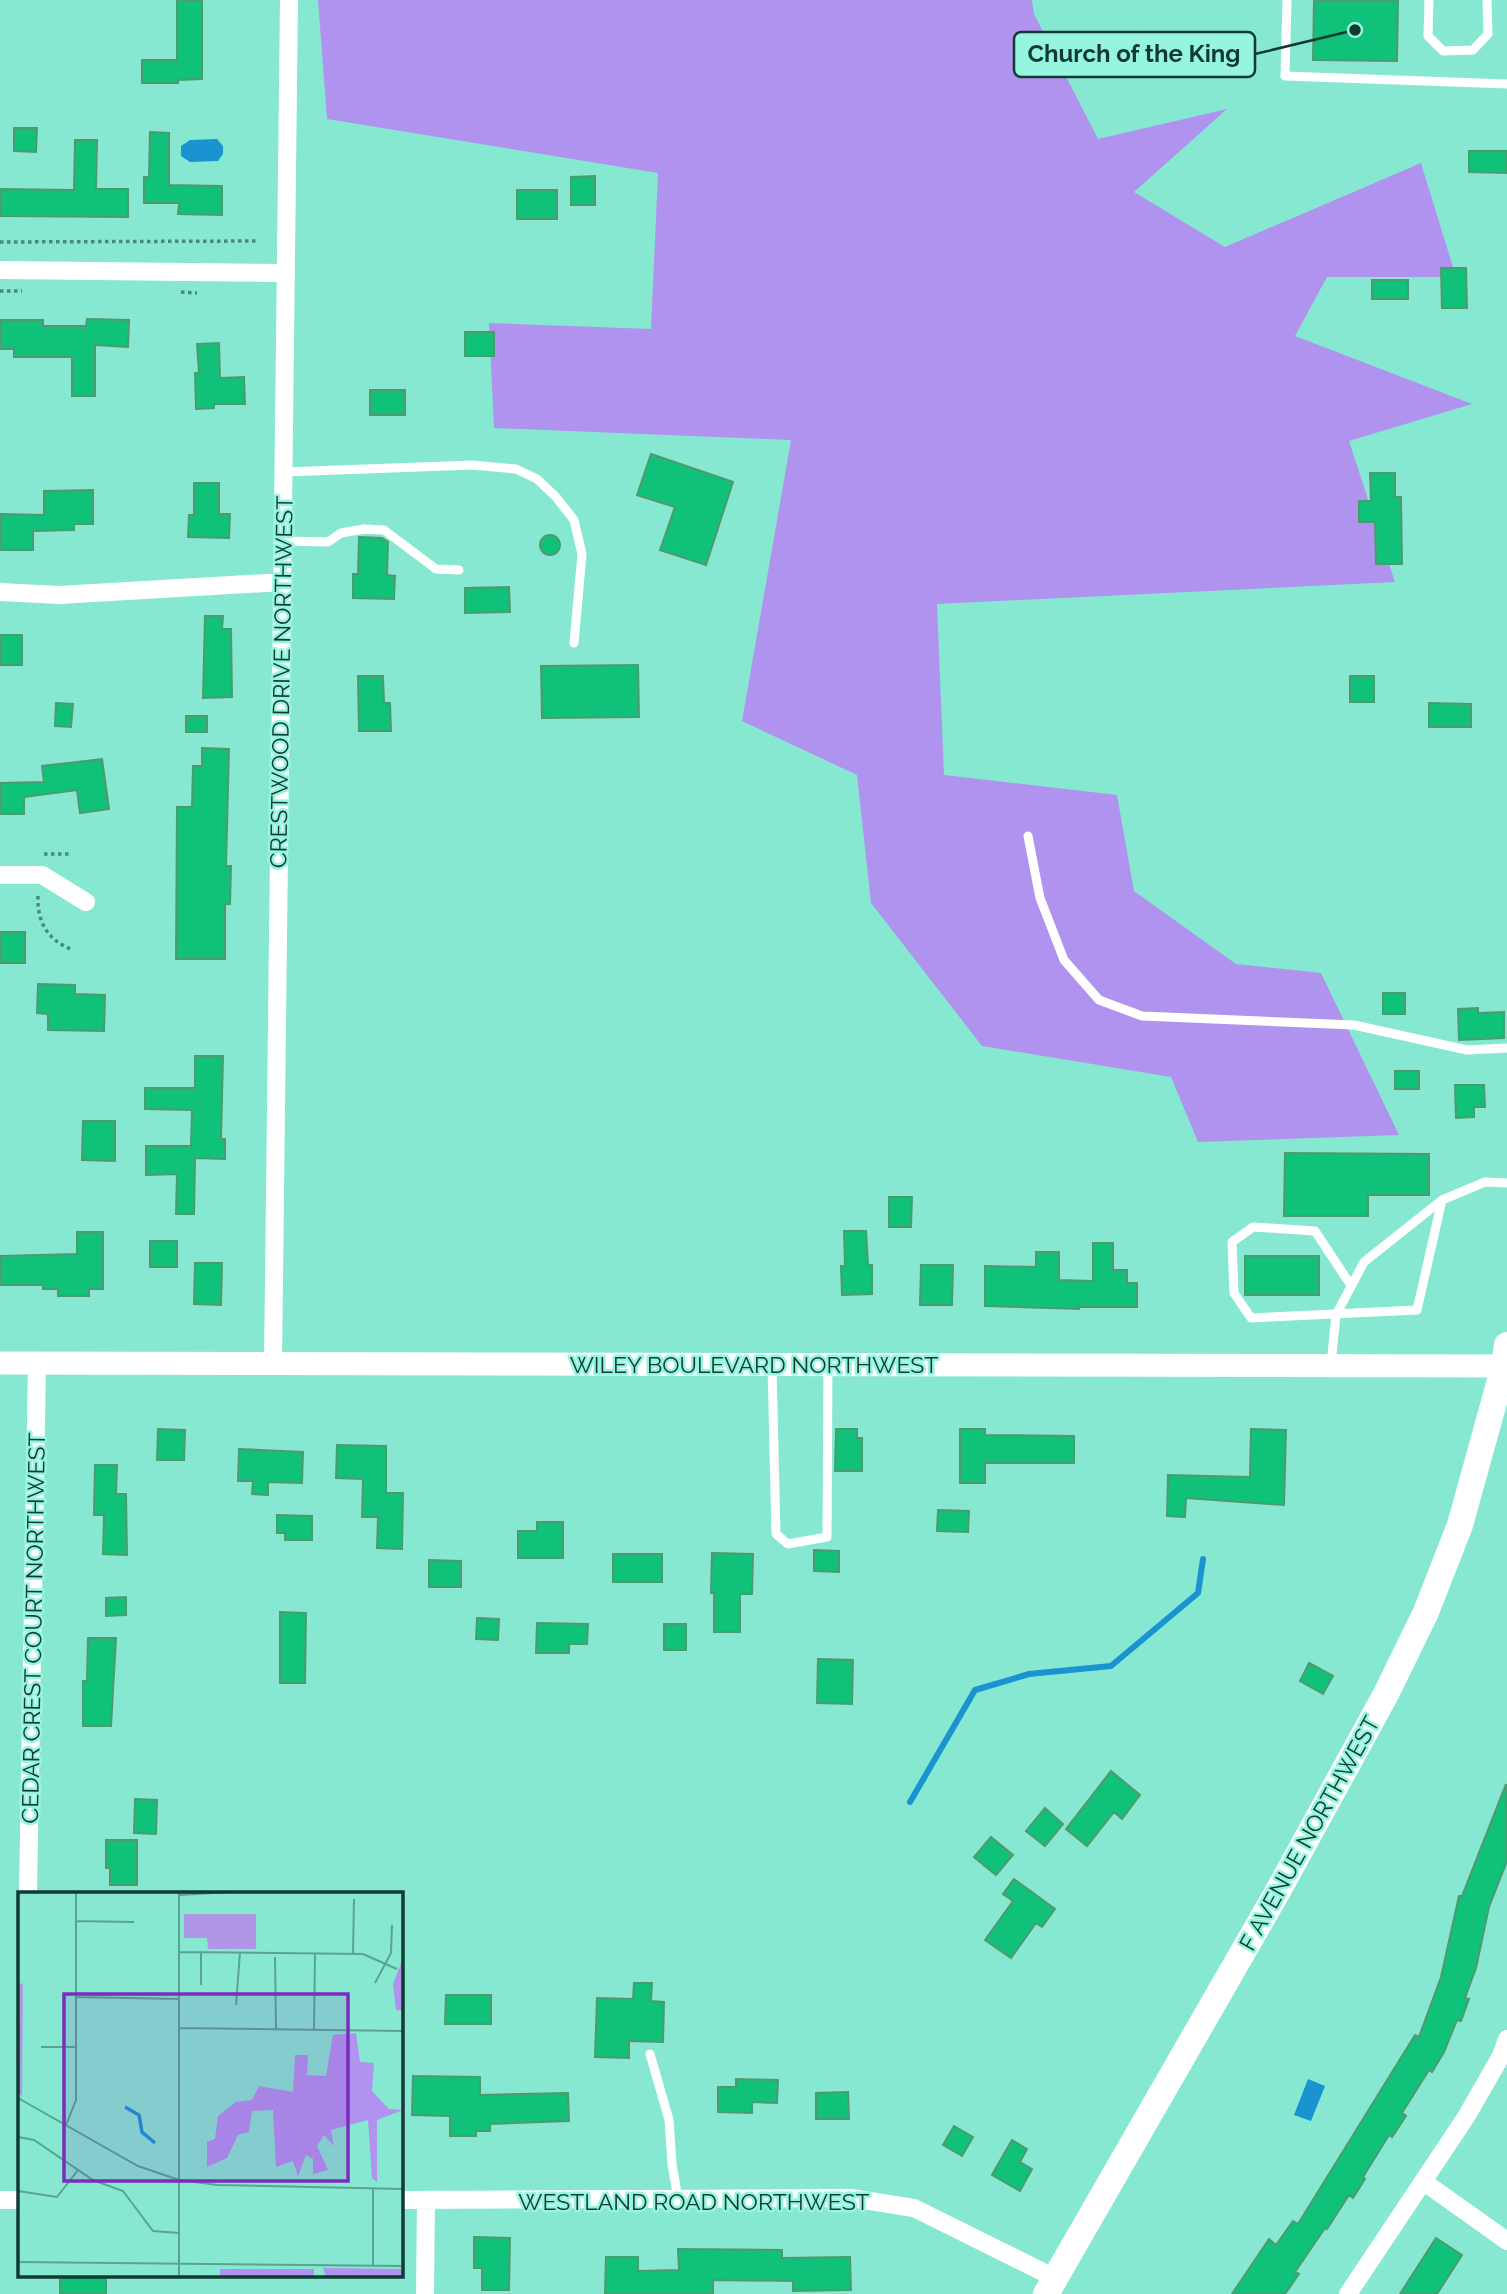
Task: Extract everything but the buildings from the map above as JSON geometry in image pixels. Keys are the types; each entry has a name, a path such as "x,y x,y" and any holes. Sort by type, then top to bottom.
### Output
{"main road":[{"name":"F AVENUE NORTHWEST","path":"1051,2286 1278,1891 1392,1682 1426,1612 1460,1525 1506,1359"}],"street":[{"name":"CRESTWOOD DRIVE NORTHWEST","path":"273,1364 289,0"},
{"path":"0,270 286,273"},
{"path":"0,592 58,595 282,582"},
{"path":"0,875 42,875 86,902"},
{"name":"WILEY BOULEVARD NORTHWEST","path":"0,1363 1330,1366 1506,1359"},
{"name":"CEDAR CREST COURT NORTHWEST","path":"28,1892 37,1363"},
{"path":"1348,2294 1466,2117 1507,2039"},
{"path":"1424,2182 1507,2241"},
{"name":"WESTLAND ROAD NORTHWEST","path":"402,2200 851,2198 914,2208 1051,2286"},
{"path":"0,2200 18,2200"},
{"path":"425,2294 426,2200"}],"lane":[{"path":"1287,0 1285,76 1507,84"},
{"path":"1429,0 1428,36 1443,51 1473,50 1488,34 1488,0"},
{"path":"284,472 473,465 516,469 537,479 574,520 582,554 574,643"},
{"path":"283,541 328,541 341,533 364,529 384,530 436,569 459,570"},
{"path":"1028,836 1040,898 1063,960 1099,1000 1142,1016 1354,1025 1467,1050 1507,1048"},
{"path":"1330,1366 1336,1315 1350,1284 1364,1262 1442,1200 1485,1182 1507,1183"},
{"path":"1350,1284 1315,1231 1253,1227 1232,1242 1234,1293 1251,1318 1417,1310 1442,1200"},
{"path":"772,1364 776,1534 788,1544 827,1537 828,1364"},
{"path":"650,2054 669,2120 678,2199"}],"path":[{"path":"0,242 257,241"},
{"path":"38,894 39,916 46,931 59,944 71,949"}],"shaded area":[{"path":"318,0 1032,0 1034,14 1098,139 1227,109 1134,192 1225,247 1421,163 1456,277 1327,277 1295,336 1472,404 1349,441 1395,582 937,604 944,775 1117,795 1134,891 1236,964 1321,973 1399,1135 1198,1142 1171,1077 982,1046 871,903 857,775 742,721 791,440 494,428 489,323 651,329 658,173 327,119"}],"water":[{"path":"217,139 223,146 223,154 218,161 190,162 181,156 181,146 190,140"},
{"path":"1308,2079 1325,2086 1311,2121 1294,2115"}],"waterway":[{"path":"910,1802 975,1690 1029,1674 1111,1666 1198,1593 1203,1559"}],"place":[{"name":"Church of the King","path":"1355,30"}]}
